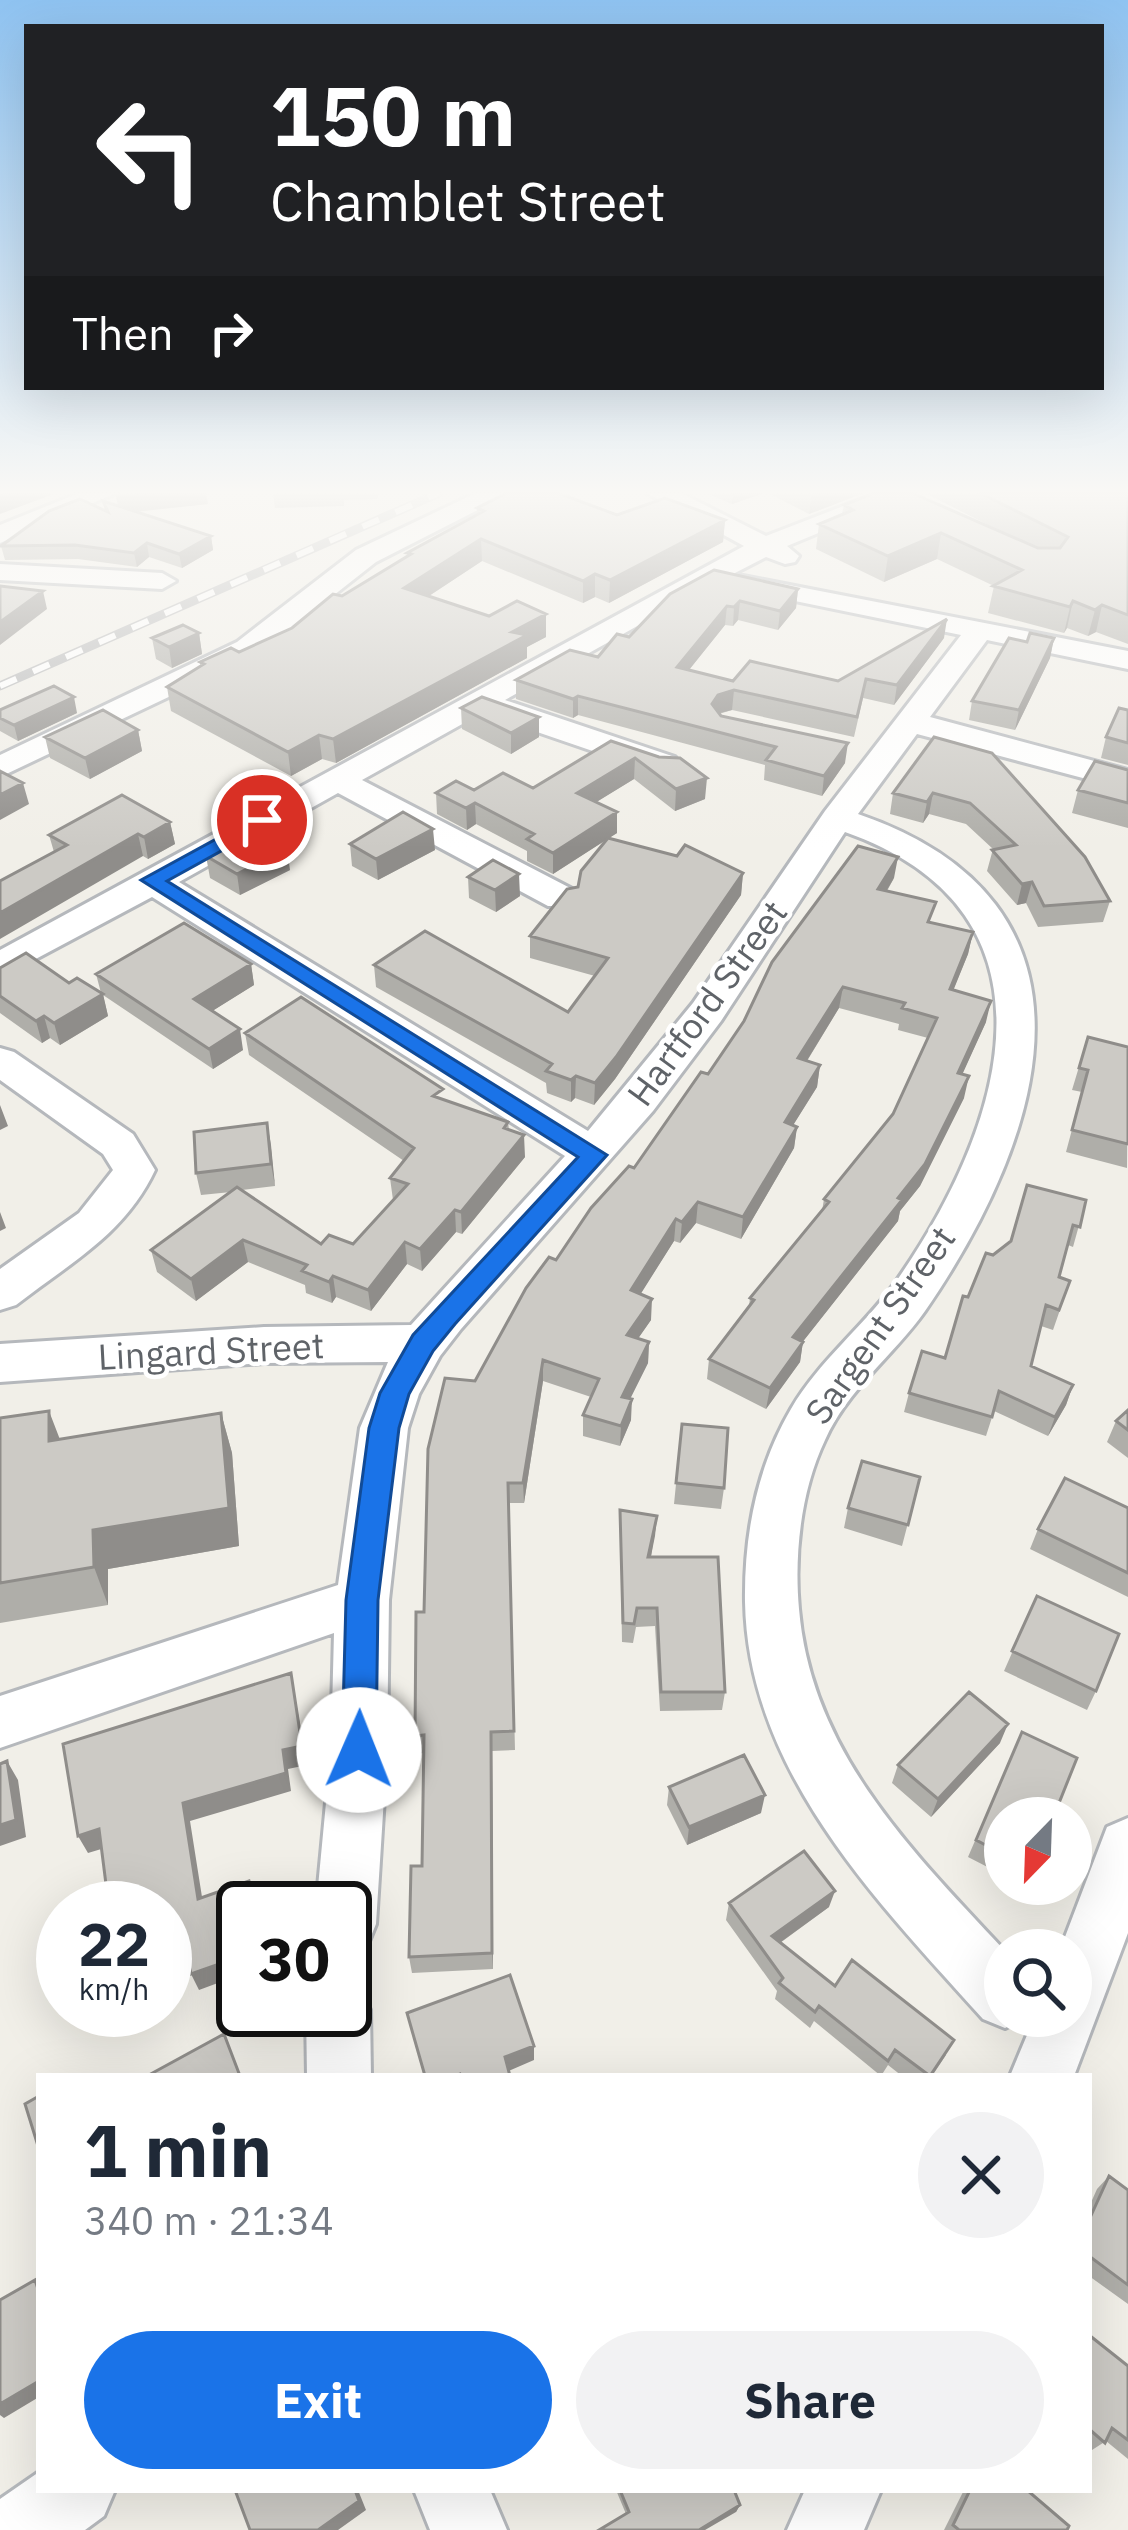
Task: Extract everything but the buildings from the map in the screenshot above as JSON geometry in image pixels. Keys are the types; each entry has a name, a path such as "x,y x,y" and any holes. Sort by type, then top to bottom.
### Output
{"street":[{"path":"0,767 248,648 300,611"},
{"path":"0,966 641,611"},
{"path":"885,611 1128,660"},
{"path":"903,611 918,618"},
{"name":"Hartford Street","path":"348,1881 359,1750 362,1600 384,1428 394,1393 423,1343 594,1155 707,1012 837,818 861,753 910,722 979,632"},
{"path":"478,701 671,766"},
{"path":"910,722 1128,780"},
{"path":"336,779 561,898"},
{"name":"Sargent Street","path":"837,818 921,853 953,878 990,920 1015,997 1019,1043 1014,1082 961,1209 910,1295 810,1419 789,1465 775,1526 772,1609 780,1677 830,1790 894,1873 984,1974"},
{"path":"152,880 594,1155"},
{"path":"0,1061 118,1144 134,1171 124,1196 100,1219 0,1293"},
{"name":"Lingard Street","path":"0,1363 264,1345 423,1343"},
{"path":"0,1722 362,1600"},
{"path":"1092,1934 1128,1847"},
{"path":"338,2037 339,2073"},
{"path":"21,2530 73,2493"},
{"path":"452,2493 470,2530"},
{"path":"825,2530 843,2493"}],"railway":[{"path":"0,686 170,611"}],"route":[{"path":"262,820 152,880 594,1155 423,1343 394,1393 384,1428 362,1600 359,1750"}]}
